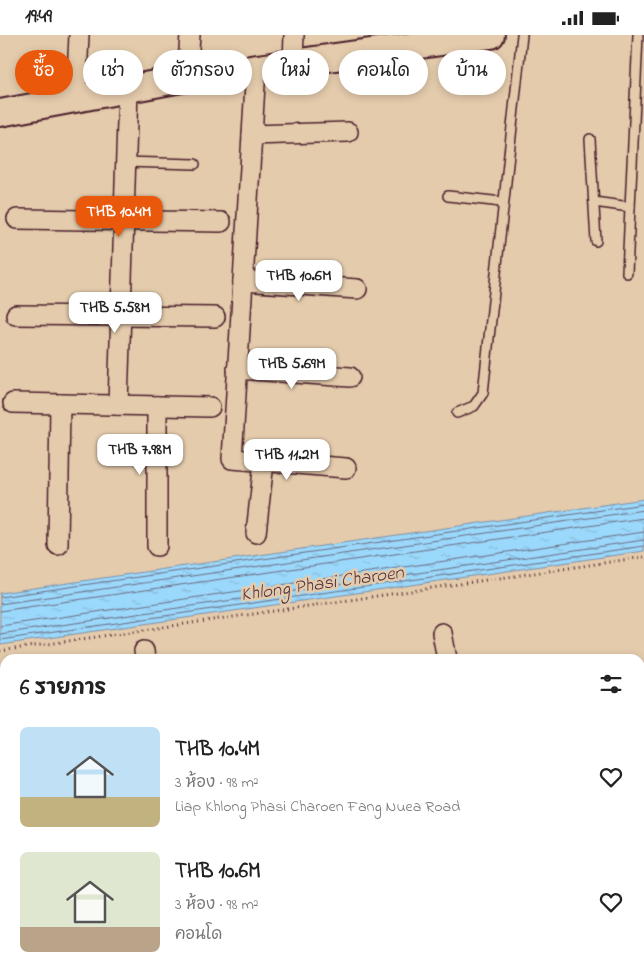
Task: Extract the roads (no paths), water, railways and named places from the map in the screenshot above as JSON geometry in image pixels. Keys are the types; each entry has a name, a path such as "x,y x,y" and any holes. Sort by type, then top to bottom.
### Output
{"main road":[{"path":"329,56 434,39 491,35"},
{"path":"252,69 262,67"},
{"path":"0,113 99,95"}],"street":[{"path":"76,99 80,35"},
{"path":"189,50 190,35"},
{"path":"293,50 294,35"},
{"path":"256,68 232,459 346,468"},
{"path":"118,405 122,221 128,95"},
{"path":"252,135 348,132"},
{"path":"17,219 221,222"},
{"path":"243,281 357,289"},
{"path":"16,315 215,317"},
{"path":"237,369 350,377"},
{"path":"13,403 210,407"},
{"path":"58,545 60,404"},
{"path":"157,406 158,546"},
{"path":"256,533 264,462"},
{"path":"442,633 446,654"}],"lane":[{"path":"457,413 474,406 483,393 502,202 522,35"},
{"path":"627,273 640,37"},
{"path":"590,139 596,241"},
{"path":"124,162 195,164"},
{"path":"448,196 502,202"},
{"path":"594,202 630,207"}],"water":[{"name":"Khlong Phasi Charoen","path":"644,499 644,551 0,645 0,593"}]}
